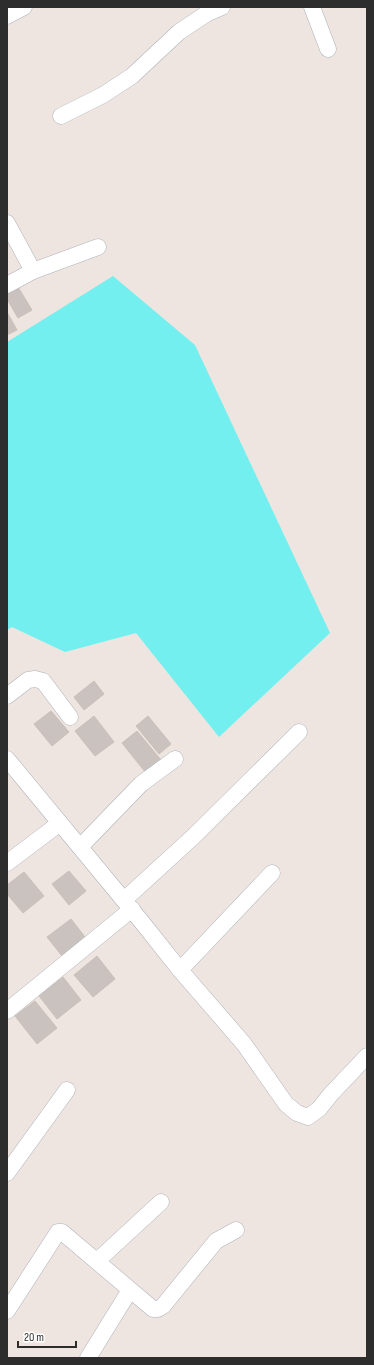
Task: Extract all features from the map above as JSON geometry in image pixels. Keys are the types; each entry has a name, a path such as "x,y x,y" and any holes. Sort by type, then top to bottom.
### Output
{"street":[{"path":"7,16 24,7"},
{"path":"61,116 103,95 132,76 178,32 206,14 222,7"},
{"path":"312,7 328,49"},
{"path":"7,223 33,271"},
{"path":"7,285 33,271 98,247"},
{"path":"7,696 28,680 35,679 43,681 70,717"},
{"path":"7,1011 128,905 194,836 299,732"},
{"path":"7,759 180,970 244,1044 286,1104 297,1113 308,1117 319,1109 367,1056"},
{"path":"80,847 141,784 175,759"},
{"path":"7,863 60,823"},
{"path":"180,970 272,873"},
{"path":"8,1170 67,1090"},
{"path":"97,1261 161,1202"},
{"path":"7,1310 58,1232 62,1232 153,1309 158,1309 163,1306 216,1242 236,1230"},
{"path":"88,1358 130,1290"}],"water":[{"path":"113,276 195,345 330,633 219,737 136,633 65,652 12,627 7,630 7,342"}],"building":[{"path":"18,287 32,310 18,318 7,299 7,294"},
{"path":"7,312 17,330 7,335"},
{"path":"94,681 104,694 84,710 74,697"},
{"path":"51,711 69,732 52,746 34,724"},
{"path":"94,716 114,742 95,756 75,731"},
{"path":"148,716 171,744 159,754 136,726"},
{"path":"137,731 161,760 146,773 122,743"},
{"path":"69,871 86,891 69,905 52,884"},
{"path":"24,872 44,896 23,913 7,894 7,885"},
{"path":"71,919 85,937 62,956 47,937"},
{"path":"97,956 115,979 93,997 74,975"},
{"path":"63,977 81,1000 57,1019 39,996"},
{"path":"35,1001 57,1028 37,1044 15,1016"}]}
